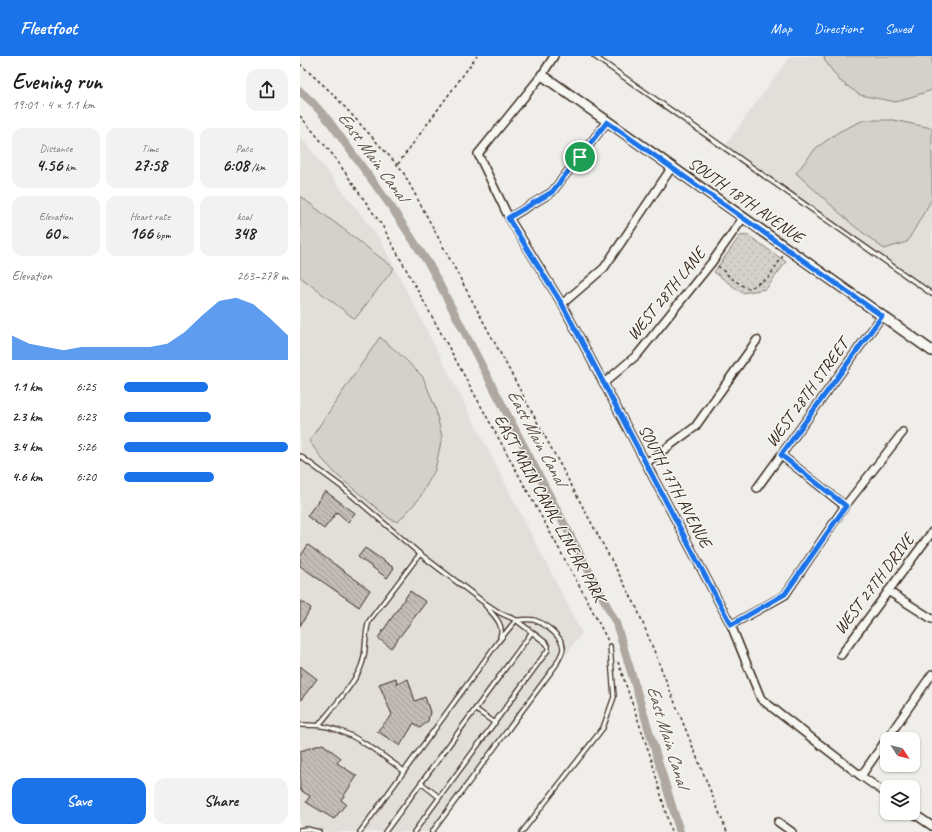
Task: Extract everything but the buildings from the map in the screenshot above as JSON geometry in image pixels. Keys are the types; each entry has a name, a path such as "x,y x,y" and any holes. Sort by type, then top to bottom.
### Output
{"street":[{"path":"542,75 554,56"},
{"name":"SOUTH 18TH AVENUE","path":"542,75 932,351"},
{"name":"SOUTH 17TH AVENUE","path":"542,75 478,154 508,218 562,304 604,382 731,625 761,699 880,789"},
{"path":"508,218 552,192 607,122"},
{"path":"562,304 604,268 672,168"},
{"name":"WEST 28TH LANE","path":"604,382 638,354 712,262 744,218"},
{"name":"WEST 28TH STREET","path":"757,488 882,316"},
{"path":"646,463 695,427 757,340"},
{"path":"731,625 785,594 846,506 903,432"},
{"path":"781,455 846,506"},
{"name":"WEST 27TH DRIVE","path":"841,655 932,532"},
{"path":"888,591 932,619"},
{"path":"861,776 932,674"},
{"path":"920,818 932,827 928,832"},
{"path":"778,822 792,832"}],"lane":[{"path":"594,56 932,294"},
{"path":"300,456 342,487 420,554 482,601 500,613 516,620 548,646 548,650 414,832"},
{"path":"319,725 362,666 366,631 369,621 420,554"},
{"path":"482,601 499,621 501,634 498,642"},
{"path":"360,832 498,642 516,620"},
{"path":"432,832 556,665 560,656 563,648 561,641 543,624 535,621 516,620"},
{"path":"385,832 532,632"},
{"path":"522,832 602,728 614,697 610,646"},
{"path":"476,709 495,723"},
{"path":"300,725 319,725 338,730 368,746 404,771"},
{"path":"421,783 440,797"},
{"path":"300,830 307,829 319,832"}],"path":[{"path":"397,165 477,56"},
{"path":"300,64 332,93 406,177 636,606 727,832"},
{"name":"EAST MAIN CANAL LINEAR PARK","path":"300,116 333,155 383,227 565,559 610,646"},
{"path":"712,262 721,267 731,278 746,288 750,288 768,278 788,249"},
{"path":"617,659 651,758 671,832"}],"shaded area":[{"path":"790,56 932,56 932,294 724,147"},
{"path":"824,56 932,56 932,90 896,102 860,95 840,81 825,61"},
{"path":"864,120 893,120 932,128 932,199 907,242 884,249 853,225 796,173 816,148 840,131"},
{"path":"300,136 380,239 582,633 435,832 300,832"},
{"path":"300,196 394,268 355,319 300,277"},
{"path":"748,235 786,262 766,289 742,293 714,272 740,236"},
{"path":"380,337 423,377 435,407 442,437 435,470 419,499 398,522 390,519 337,475 323,460 309,441"}],"waterway":[{"name":"East Main Canal","path":"300,91 329,121 392,208 430,266 616,623 680,832"}],"route":[{"path":"607,122 882,316 781,455 846,506 785,594 731,625 562,304 508,218 552,192 580,157 607,122"}]}
